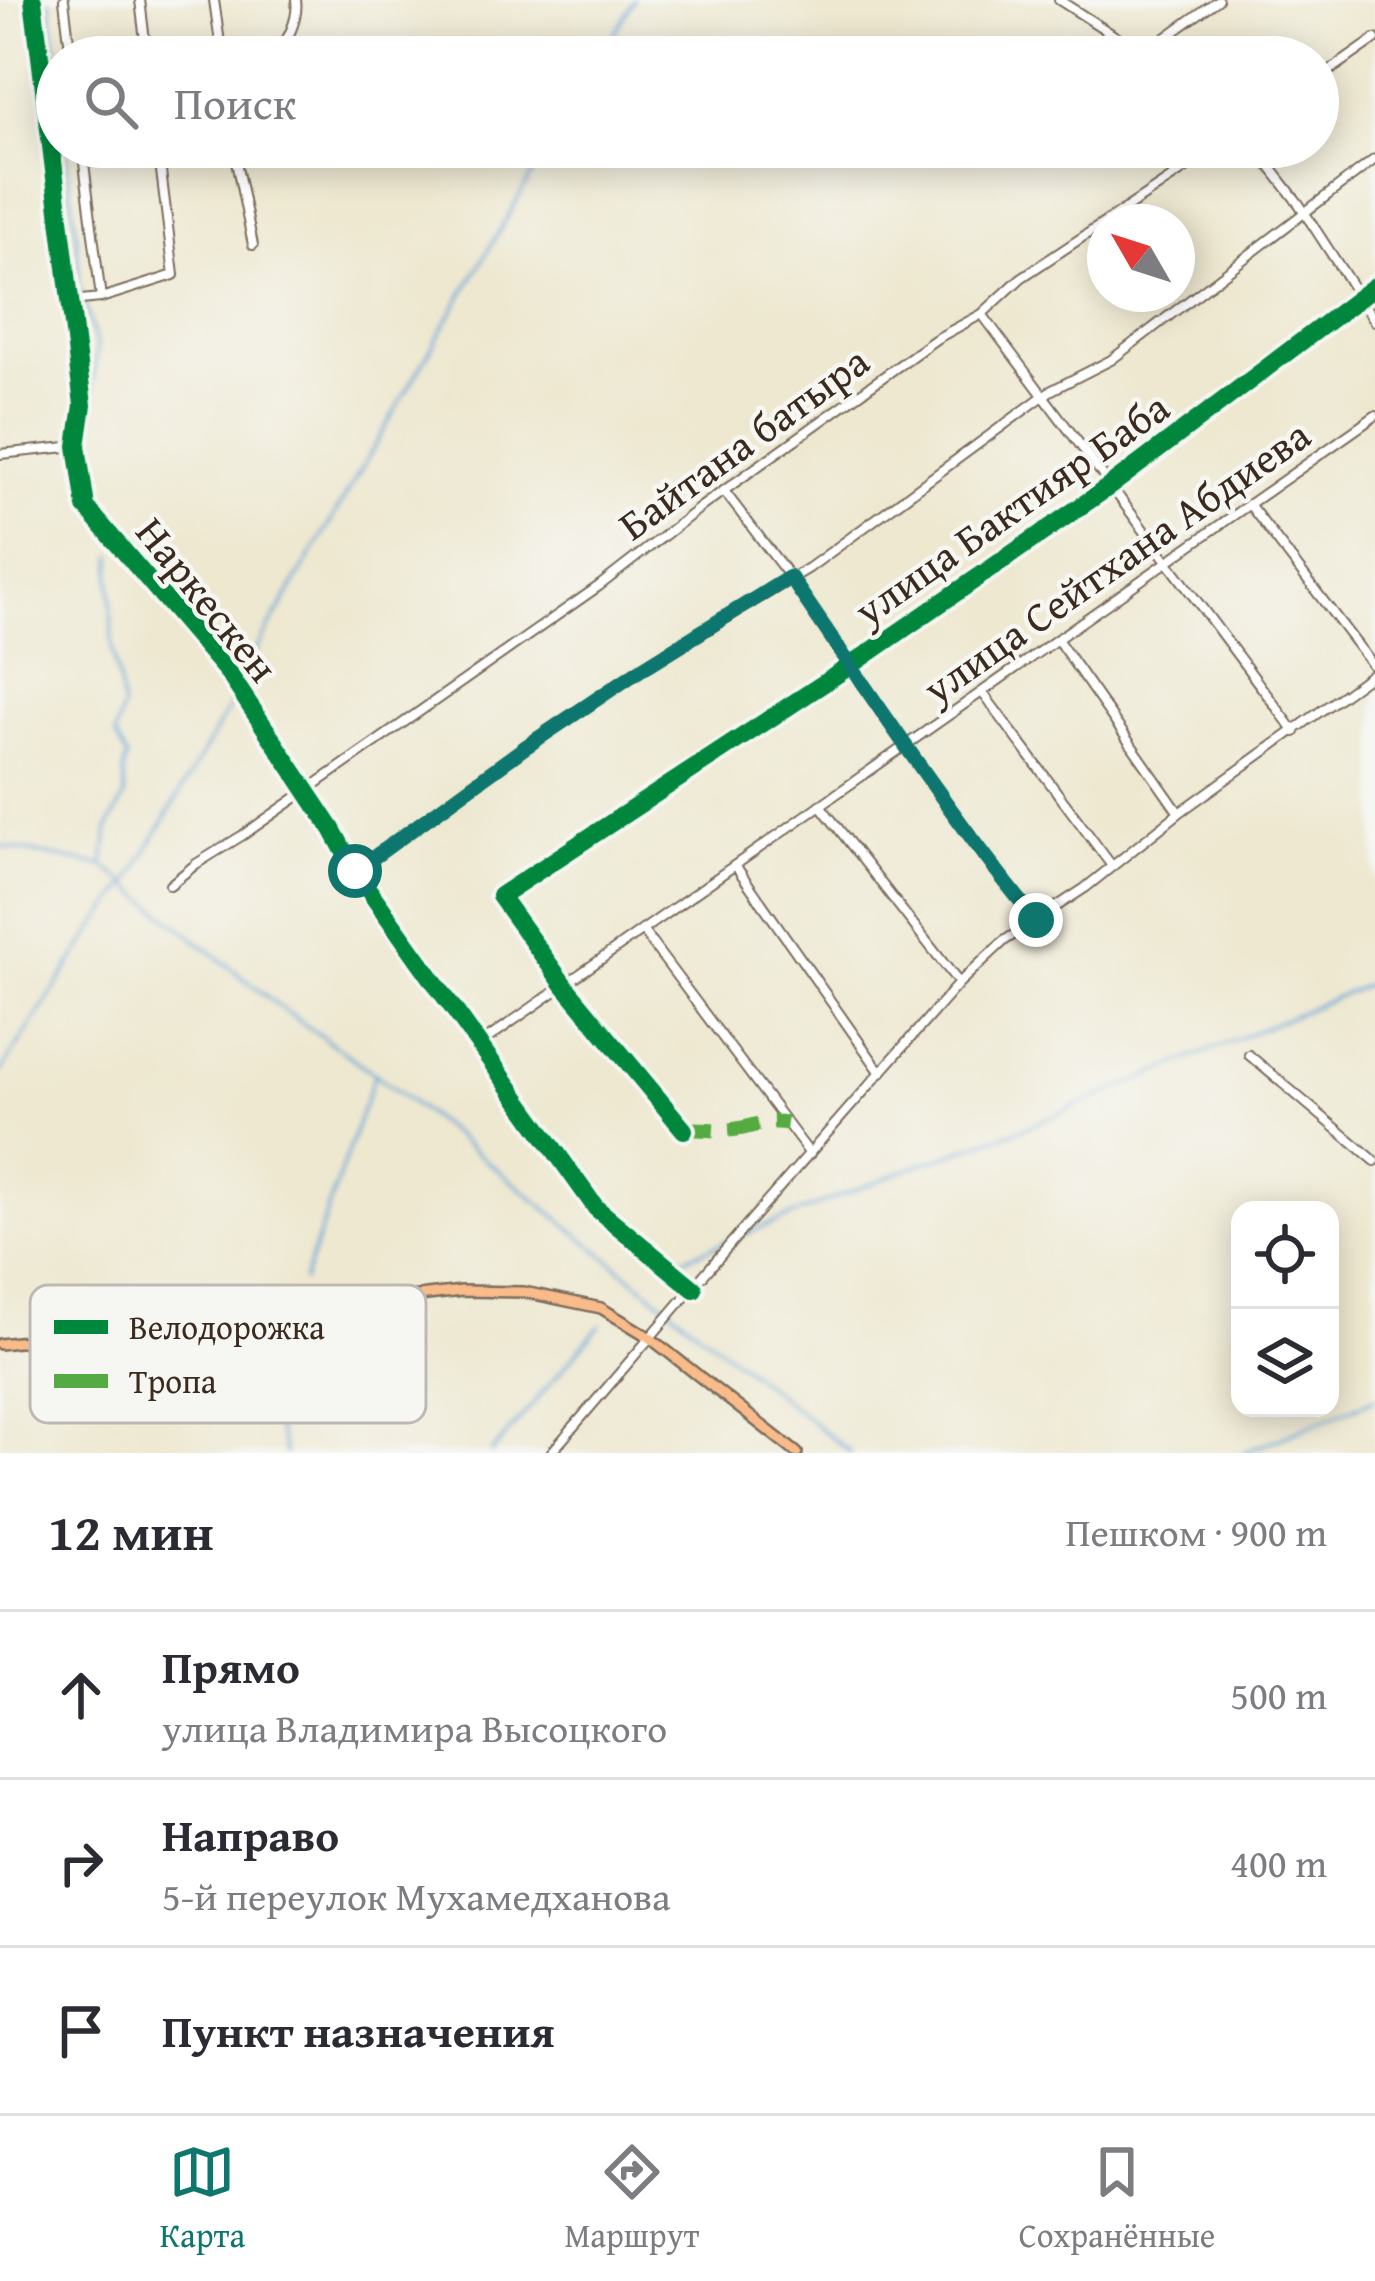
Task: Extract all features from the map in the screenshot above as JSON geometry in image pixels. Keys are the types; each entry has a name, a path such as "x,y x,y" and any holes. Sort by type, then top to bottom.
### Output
{"main road":[{"path":"426,1295 524,1292 601,1308 650,1337 796,1453"},
{"path":"0,1344 30,1341"}],"street":[{"name":"Наркескен","path":"33,0 38,36"},
{"path":"64,0 68,36"},
{"path":"140,0 144,36"},
{"path":"214,0 219,36"},
{"path":"288,36 296,0"},
{"path":"1059,0 1114,36"},
{"path":"1170,36 1218,0"},
{"path":"1339,64 1375,39"},
{"path":"355,871 643,668 809,568 1042,397 1111,360 1375,159"},
{"name":"Наркескен","path":"54,168 83,405 77,446 86,507 229,674 355,871 596,1208 694,1289"},
{"path":"84,168 98,298"},
{"path":"71,301 98,298 174,275 161,168"},
{"path":"237,168 253,245"},
{"name":"Байтана батыра","path":"170,885 599,586 936,339 982,314 1021,278 1186,168"},
{"path":"1271,168 1375,321"},
{"name":"улица Бактияр Баба","path":"564,985 500,896 850,666 1110,486 1375,286"},
{"path":"982,314 1294,732"},
{"name":"улица Сейтхана Абдиева","path":"480,1044 1375,416"},
{"path":"0,454 77,446"},
{"path":"724,491 790,577 989,862 1036,920"},
{"path":"551,1453 959,983 1004,940 1085,888 1375,670 1250,504"},
{"path":"1057,639 1179,813"},
{"path":"982,692 1112,866"},
{"path":"820,806 959,983"},
{"path":"735,865 881,1073"},
{"path":"642,930 810,1154"},
{"path":"564,985 684,1130"},
{"path":"1249,1055 1375,1161"}],"waterway":[{"path":"49,0 55,36"},
{"path":"613,36 634,0"},
{"path":"68,168 79,287 97,346 92,390 100,506 118,517 120,532"},
{"path":"247,666 536,168"},
{"path":"104,864 108,828 125,796 127,757 115,735 123,706 112,646 113,555"},
{"path":"0,1073 128,884 233,700"},
{"path":"0,846 104,866 281,1008 458,1138 851,1453"},
{"path":"741,1236 1027,1127 1375,981"},
{"path":"303,1281 374,1076"},
{"path":"672,1263 732,1239"},
{"path":"491,1453 600,1325"},
{"path":"1243,1453 1375,1399"},
{"path":"275,1423 285,1453"}],"marked path":[{"path":"684,1130 787,1123"}],"cycle path":[{"path":"33,0 37,36"},
{"path":"54,168 83,405 77,446 86,507 229,674 355,871 596,1208 694,1289"},
{"path":"684,1130 564,985 500,896 850,666 1110,486 1375,286"}],"route":[{"path":"355,871 524,748 790,577 905,746 1036,920"}]}
